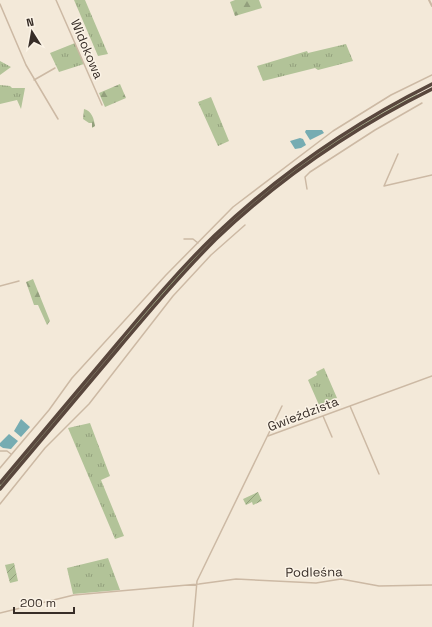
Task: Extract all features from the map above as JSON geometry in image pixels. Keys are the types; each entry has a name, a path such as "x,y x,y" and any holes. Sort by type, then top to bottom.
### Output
{"highway":[{"path":"0,483 69,404 182,269 251,203 304,161 340,136 390,106 432,84"},
{"path":"97,371 187,269 225,231 259,201 337,144 379,118 432,89"},
{"path":"0,489 69,404"}],"street":[{"name":"Widokowa","path":"56,0 102,105"},
{"path":"429,0 432,6"},
{"path":"0,4 34,80 58,119"},
{"path":"34,80 55,68"},
{"path":"0,468 49,410 72,378 233,206 308,148 391,95 432,74"},
{"path":"307,189 305,180 310,172 375,130 422,103"},
{"path":"398,154 384,186 432,175"},
{"path":"0,504 45,448 89,404 173,296 211,255 245,225"},
{"path":"184,239 193,239 198,243"},
{"path":"0,286 19,281"},
{"name":"Gwieździsta","path":"196,585 268,436 432,376"},
{"path":"268,436 282,406"},
{"path":"350,406 379,474"},
{"path":"323,416 332,437"},
{"path":"0,452 7,451 11,454"},
{"name":"Podleśna","path":"0,613 74,595 196,585 236,579 316,583 341,579 378,586 432,585"},
{"path":"193,627 196,585"}],"green space":[{"path":"74,0 85,0 108,54 98,56"},
{"path":"235,0 259,0 262,8 235,16 230,2"},
{"path":"75,43 84,64 59,72 50,53"},
{"path":"346,44 353,61 318,70 315,68 263,81 257,66 307,51 308,53"},
{"path":"0,61 11,67 0,75"},
{"path":"120,84 126,98 105,107 99,93"},
{"path":"0,85 10,86 12,88 25,88 21,109 17,100 0,104"},
{"path":"417,94 311,159 210,243 0,487 14,468 160,295 184,268 232,221 281,180 334,142"},
{"path":"211,97 229,141 218,146 198,102"},
{"path":"84,109 91,113 95,126 92,128 92,123 89,123 83,119"},
{"path":"33,279 50,321 47,325 38,305 34,305 26,282"},
{"path":"324,368 337,398 319,405 308,380 317,375 316,372"},
{"path":"90,423 110,476 101,480 124,536 115,539 68,428"},
{"path":"258,492 262,501 253,505 252,502 246,505 243,499"},
{"path":"108,558 120,590 73,594 67,568"},
{"path":"14,563 18,581 10,583 5,565"}],"water":[{"path":"306,130 322,130 324,133 310,140 305,132"},
{"path":"300,138 303,139 306,145 295,149 290,141"},
{"path":"21,419 30,427 21,437 14,431"},
{"path":"9,434 18,441 11,449 3,448 0,446 0,443"}]}
